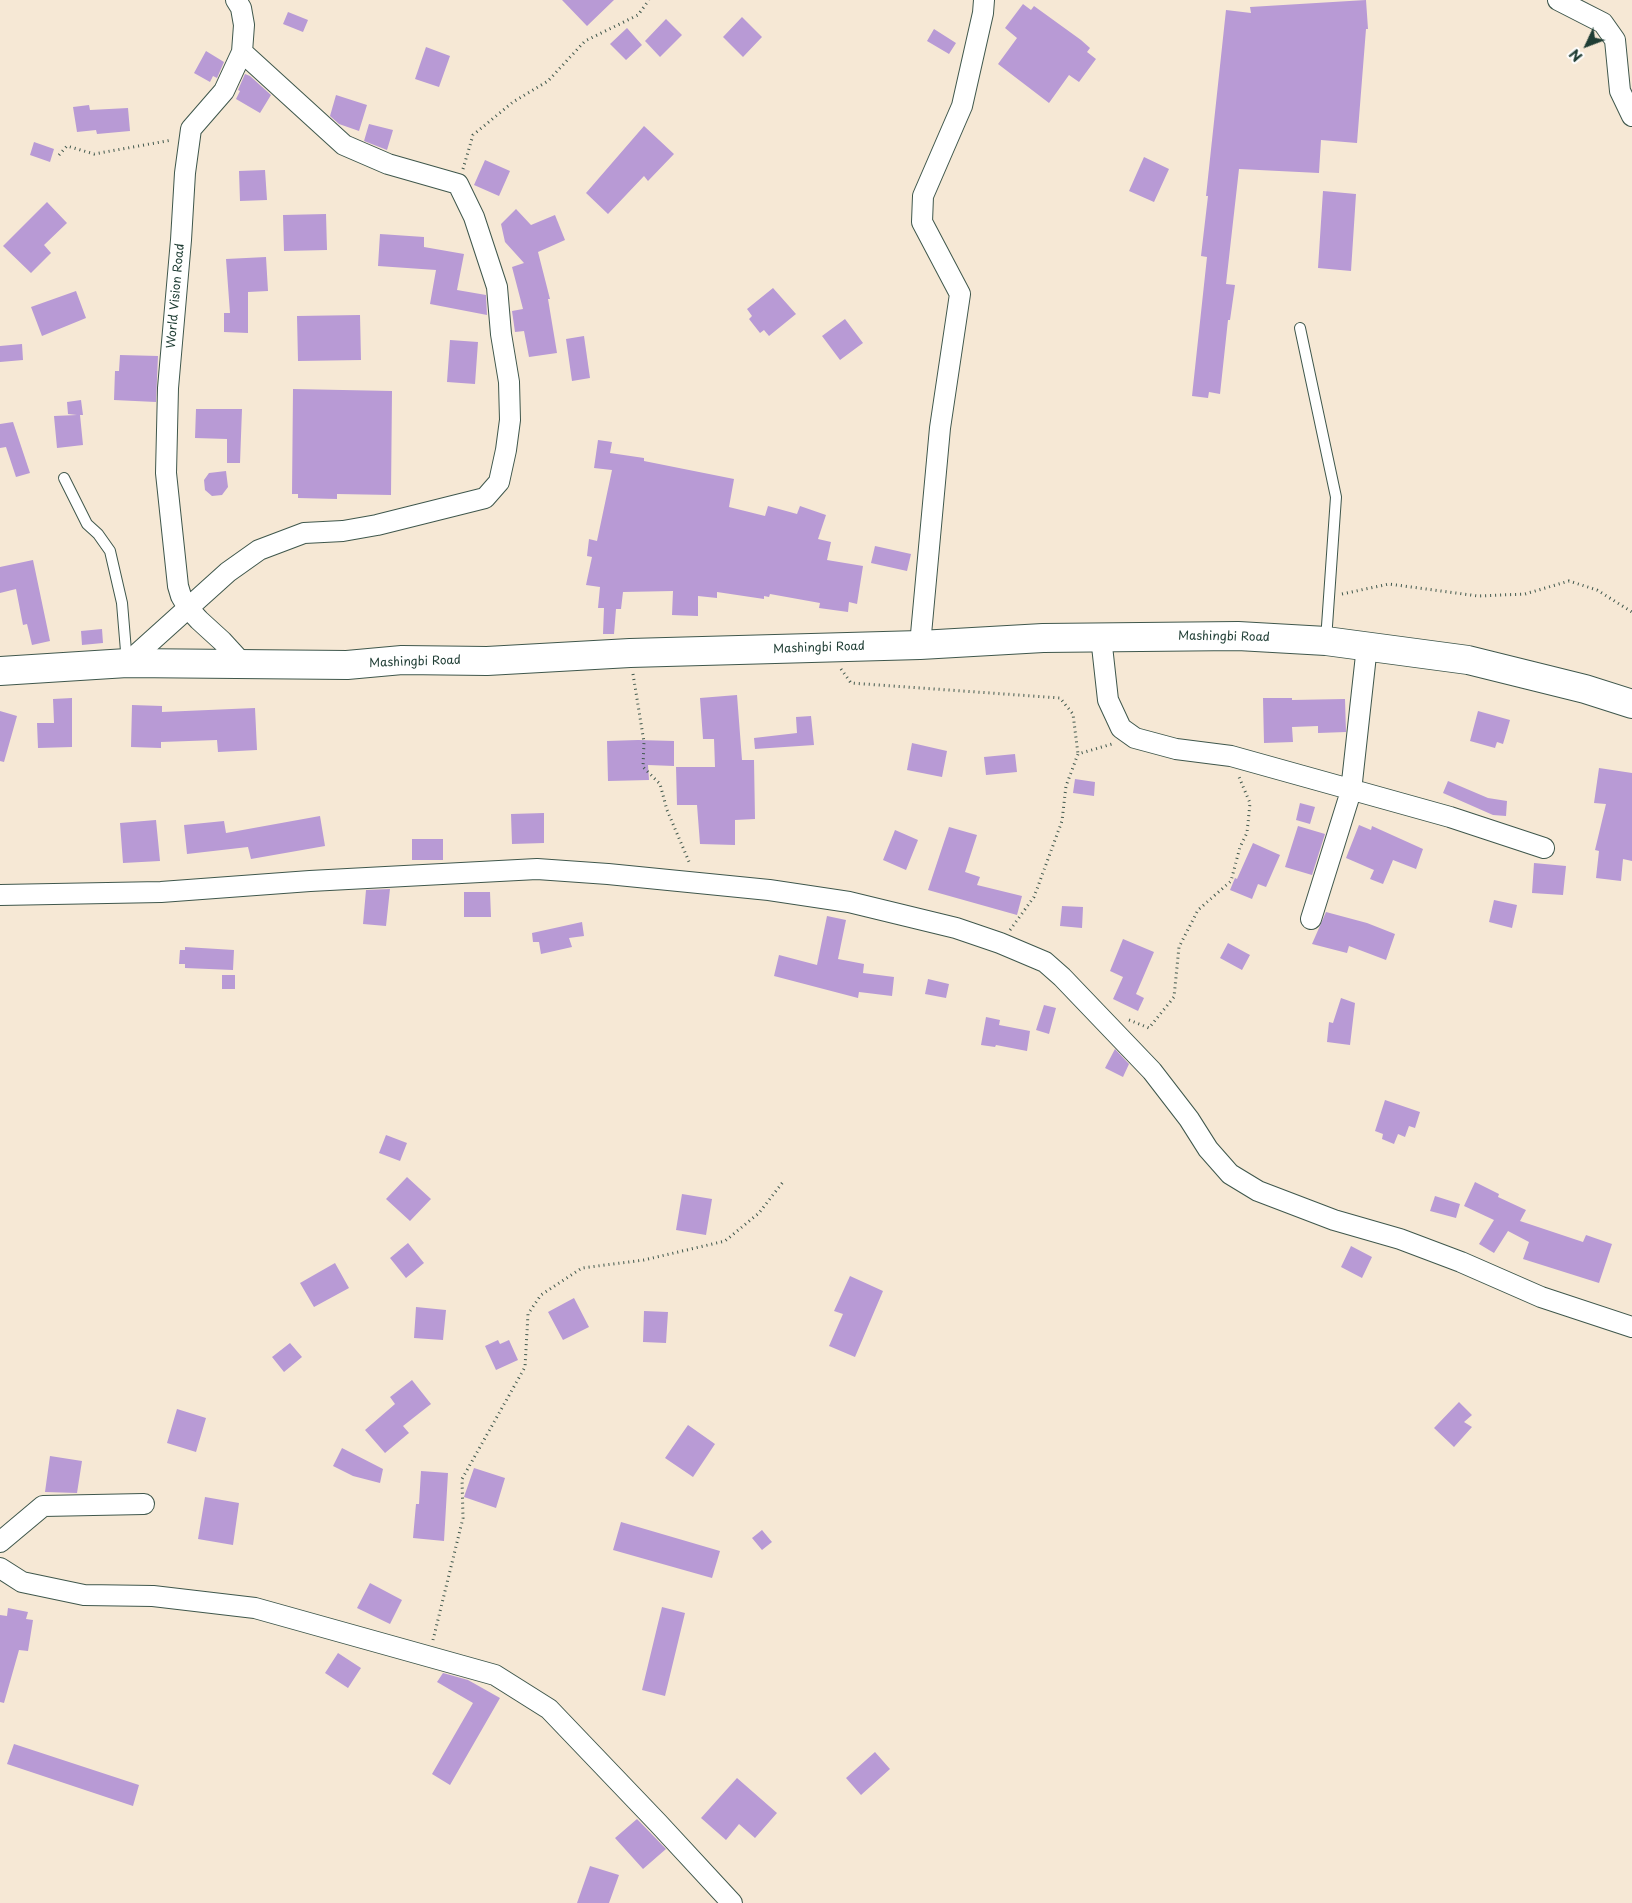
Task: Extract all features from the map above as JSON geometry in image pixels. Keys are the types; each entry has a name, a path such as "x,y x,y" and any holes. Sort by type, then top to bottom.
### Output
{"main road":[{"name":"Mashingbi Road","path":"0,671 127,663 347,665 402,660 487,661 630,654 827,649 1044,638 1238,636 1326,640 1468,660 1585,689 1632,704"}],"street":[{"path":"191,129 224,90 242,52 244,25 241,8 236,0"},
{"path":"920,645 940,428 960,294 922,222 923,196 962,106 984,13 984,0"},
{"path":"1558,0 1603,23 1615,40 1620,91 1632,116"},
{"path":"127,663 228,572 259,550 304,533 343,531 485,498 499,482 506,450 510,420 509,382 501,334 497,287 474,217 458,184 388,164 344,145 242,52"},
{"name":"World Vision Road","path":"188,608 178,586 166,473 168,388 185,173 191,129"},
{"path":"188,608 244,665"},
{"path":"1101,637 1108,700 1121,728 1135,738 1176,749 1231,756 1450,818 1544,848"},
{"path":"1311,919 1351,790 1367,646"},
{"path":"0,895 161,892 310,881 537,869 769,890 849,902 956,928 1045,962 1062,977 1152,1071 1189,1119 1208,1150 1230,1174 1258,1192 1334,1220 1400,1239 1460,1262 1541,1297 1632,1327"},
{"path":"0,1542 43,1506 144,1504"},
{"path":"0,1568 22,1582 84,1595 153,1596 256,1608 495,1675 549,1709 732,1903"}],"lane":[{"path":"1300,328 1336,497 1326,640"},
{"path":"64,478 87,524 98,534 110,551 122,603 127,663"}],"path":[{"path":"458,184 473,135 513,102 548,81 585,41 638,14 649,0"},
{"path":"59,155 67,146 94,154 106,150 174,139 191,129"},
{"path":"1329,596 1389,584 1478,596 1525,594 1569,581 1597,590 1632,612"},
{"path":"827,649 851,683 1060,698 1073,714 1078,754 1066,786 1062,821 1034,897 1000,944"},
{"path":"630,654 644,742 643,766 660,784 666,810 698,883"},
{"path":"1078,754 1135,738"},
{"path":"1095,1012 1113,1013 1149,1028 1174,997 1179,947 1198,910 1231,882 1240,847 1247,833 1250,803 1231,756"},
{"path":"430,1656 463,1518 462,1479 525,1367 528,1314 541,1294 582,1268 644,1260 724,1241 758,1213 783,1182"}],"building":[{"path":"562,0 614,0 587,26"},
{"path":"1366,0 1368,29 1366,29 1357,143 1321,140 1319,173 1239,169 1226,284 1235,285 1230,320 1228,320 1220,394 1209,392 1208,398 1192,396 1207,257 1201,256 1208,196 1206,196 1226,10 1251,13 1250,7"},
{"path":"1023,4 1031,10 1034,6 1081,40 1090,48 1087,52 1096,59 1079,82 1069,75 1049,103 998,64 1017,38 1005,28"},
{"path":"288,12 308,20 303,32 283,24"},
{"path":"742,17 762,37 743,57 723,37"},
{"path":"666,19 682,35 660,57 645,41"},
{"path":"627,28 642,45 626,60 610,44"},
{"path":"934,29 956,43 949,54 927,41"},
{"path":"426,47 450,56 439,87 415,79"},
{"path":"206,51 224,62 217,78 213,76 210,82 194,73"},
{"path":"245,74 250,76 271,95 260,113 236,99"},
{"path":"336,95 367,105 359,131 339,124 330,116"},
{"path":"89,105 90,110 128,108 130,131 97,134 96,130 77,132 73,107"},
{"path":"369,124 393,130 387,150 364,141"},
{"path":"644,126 674,154 648,181 644,176 608,214 586,193"},
{"path":"34,142 54,149 50,162 30,155"},
{"path":"1144,157 1169,169 1154,202 1129,191"},
{"path":"485,160 510,171 499,196 474,185"},
{"path":"265,170 267,200 240,201 239,171"},
{"path":"1323,191 1356,194 1351,271 1318,268"},
{"path":"47,202 67,223 44,245 51,253 31,273 3,246"},
{"path":"516,209 531,225 555,215 565,240 538,252 550,299 548,299 557,353 529,357 524,331 515,332 512,311 523,309 512,267 524,263 505,242 501,224"},
{"path":"326,214 327,250 284,251 283,215"},
{"path":"380,234 424,237 424,247 464,254 457,290 486,295 487,315 430,304 436,270 378,266"},
{"path":"266,257 268,291 248,292 248,333 224,332 224,313 230,313 226,259"},
{"path":"773,288 796,314 769,336 764,330 760,333 749,319 752,316 747,309"},
{"path":"76,291 86,318 42,336 31,307"},
{"path":"360,315 361,360 298,361 297,316"},
{"path":"845,319 863,343 840,360 822,336"},
{"path":"584,336 590,378 572,381 566,339"},
{"path":"450,340 478,342 475,384 447,382"},
{"path":"22,344 23,360 0,362 0,346"},
{"path":"120,355 158,356 156,402 114,400 115,371 119,371"},
{"path":"293,389 392,391 391,495 337,494 337,499 298,498 298,494 292,494"},
{"path":"81,400 83,415 80,415 83,445 57,448 54,416 77,415 68,414 67,402"},
{"path":"196,409 242,409 240,463 227,463 227,439 195,438"},
{"path":"13,422 30,473 16,477 6,447 0,448 0,424"},
{"path":"598,440 612,442 610,453 644,458 644,461 734,479 729,507 765,516 768,506 797,514 800,506 826,515 818,539 831,542 827,560 863,566 857,604 849,602 848,612 819,608 820,603 770,594 769,597 764,596 764,599 717,592 717,598 698,596 698,616 672,615 673,591 623,592 621,609 616,609 614,634 603,634 604,608 598,608 600,587 586,585 592,557 587,556 589,539 597,541 612,470 594,468"},
{"path":"226,471 228,487 222,495 212,496 205,490 204,480 209,473"},
{"path":"875,546 911,554 907,571 871,563"},
{"path":"33,560 50,641 32,645 27,624 23,625 16,589 0,593 0,567"},
{"path":"102,629 103,643 82,645 81,631"},
{"path":"737,695 742,760 754,760 755,819 735,820 735,845 700,844 697,805 677,805 676,767 715,767 714,739 703,739 700,698"},
{"path":"72,698 72,747 38,748 37,723 54,723 53,699"},
{"path":"1263,698 1292,698 1292,700 1345,699 1346,732 1318,733 1318,726 1292,727 1293,742 1264,743"},
{"path":"132,705 162,706 162,712 255,708 257,750 218,752 217,740 161,742 161,748 131,747"},
{"path":"0,711 17,716 4,762 0,761"},
{"path":"1478,711 1510,720 1503,744 1497,742 1495,748 1470,741"},
{"path":"811,716 814,745 755,749 754,738 797,733 796,717"},
{"path":"607,741 674,741 674,766 648,765 649,780 608,781"},
{"path":"912,743 947,751 942,777 907,770"},
{"path":"1015,754 1017,772 986,775 984,757"},
{"path":"1599,768 1632,773 1632,861 1623,859 1621,881 1596,878 1599,851 1595,850 1606,804 1594,803"},
{"path":"1075,779 1095,782 1094,796 1073,793"},
{"path":"1448,781 1488,798 1507,801 1506,816 1493,815 1443,793"},
{"path":"1300,803 1315,807 1310,824 1296,820"},
{"path":"544,813 544,843 512,844 511,814"},
{"path":"320,816 325,846 251,859 248,847 187,854 184,825 224,821 226,833"},
{"path":"156,820 160,861 123,863 120,823"},
{"path":"1359,825 1371,830 1372,826 1423,849 1416,869 1393,860 1383,884 1370,879 1374,870 1346,858"},
{"path":"1298,826 1325,834 1312,875 1285,867"},
{"path":"949,827 977,835 965,872 980,877 977,885 1022,896 1017,915 928,890"},
{"path":"895,830 918,840 906,870 883,860"},
{"path":"412,839 443,839 443,860 412,860"},
{"path":"1253,843 1280,855 1266,887 1258,884 1252,899 1230,890"},
{"path":"1534,863 1566,866 1563,895 1532,893"},
{"path":"390,889 386,926 363,924 366,890"},
{"path":"464,892 490,892 491,917 464,917"},
{"path":"1494,900 1517,905 1512,928 1489,922"},
{"path":"1062,906 1083,907 1082,928 1060,926"},
{"path":"1326,912 1367,923 1395,934 1386,960 1349,946 1347,953 1312,944"},
{"path":"827,916 846,920 838,959 864,964 863,973 894,977 892,996 859,992 858,998 774,976 779,955 817,965"},
{"path":"582,922 584,936 569,938 572,947 541,954 539,942 533,942 532,933"},
{"path":"1123,939 1154,952 1136,994 1144,998 1138,1011 1113,999 1123,977 1110,971"},
{"path":"1228,943 1250,955 1242,970 1220,958"},
{"path":"185,947 234,950 233,970 185,968 185,964 179,964 180,950 185,950"},
{"path":"222,975 235,975 235,989 222,989"},
{"path":"928,979 949,984 946,998 925,994"},
{"path":"1341,998 1355,1003 1350,1045 1327,1042 1329,1022 1333,1023"},
{"path":"1044,1005 1056,1008 1049,1034 1036,1030"},
{"path":"986,1017 1000,1020 999,1025 1030,1031 1027,1051 996,1045 995,1047 981,1045"},
{"path":"1115,1049 1129,1064 1123,1077 1105,1068"},
{"path":"1385,1100 1420,1112 1415,1128 1409,1126 1405,1137 1398,1134 1394,1144 1382,1139 1383,1134 1375,1131"},
{"path":"386,1135 407,1143 400,1161 379,1153"},
{"path":"407,1177 431,1199 410,1221 386,1199"},
{"path":"1475,1182 1499,1194 1498,1197 1526,1210 1520,1221 1583,1242 1586,1235 1612,1244 1599,1283 1523,1259 1529,1242 1508,1231 1494,1253 1479,1244 1494,1220 1464,1206"},
{"path":"682,1194 712,1199 706,1235 676,1230"},
{"path":"1435,1196 1460,1204 1456,1218 1430,1211"},
{"path":"408,1243 424,1263 406,1278 390,1258"},
{"path":"1351,1246 1372,1257 1362,1278 1341,1267"},
{"path":"335,1263 349,1288 314,1307 300,1283"},
{"path":"850,1276 883,1291 855,1357 829,1346 843,1314 834,1311"},
{"path":"574,1298 589,1327 563,1340 548,1312"},
{"path":"416,1307 446,1310 443,1340 414,1338"},
{"path":"644,1311 668,1312 666,1343 643,1342"},
{"path":"498,1340 500,1344 509,1340 518,1360 496,1370 485,1346"},
{"path":"290,1343 302,1357 284,1372 272,1357"},
{"path":"412,1380 431,1404 403,1426 409,1433 385,1453 365,1430 395,1404 390,1397"},
{"path":"1459,1402 1472,1415 1464,1422 1472,1427 1454,1447 1434,1428"},
{"path":"177,1409 206,1418 196,1452 167,1443"},
{"path":"688,1425 715,1444 693,1477 665,1458"},
{"path":"342,1448 383,1469 380,1483 353,1476 333,1466"},
{"path":"50,1456 82,1461 77,1493 45,1492"},
{"path":"474,1468 505,1478 496,1508 464,1497"},
{"path":"421,1471 448,1473 444,1541 413,1538 416,1504 419,1504"},
{"path":"205,1497 239,1503 233,1545 198,1539"},
{"path":"621,1522 720,1551 712,1578 613,1550"},
{"path":"762,1530 772,1542 762,1550 752,1538"},
{"path":"370,1583 402,1600 390,1624 357,1608"},
{"path":"662,1607 685,1613 665,1696 642,1690"},
{"path":"8,1608 28,1612 26,1619 33,1620 28,1651 19,1650 4,1703 0,1702 0,1615 7,1616"},
{"path":"338,1653 361,1668 348,1688 325,1673"},
{"path":"443,1673 468,1680 500,1698 450,1785 432,1774 473,1703 437,1682"},
{"path":"14,1744 139,1785 133,1806 7,1764"},
{"path":"875,1752 890,1769 861,1795 846,1778"},
{"path":"737,1778 777,1813 755,1838 739,1824 726,1840 701,1818"},
{"path":"637,1819 666,1849 643,1869 615,1838"},
{"path":"590,1866 619,1875 609,1903 577,1903"}]}
